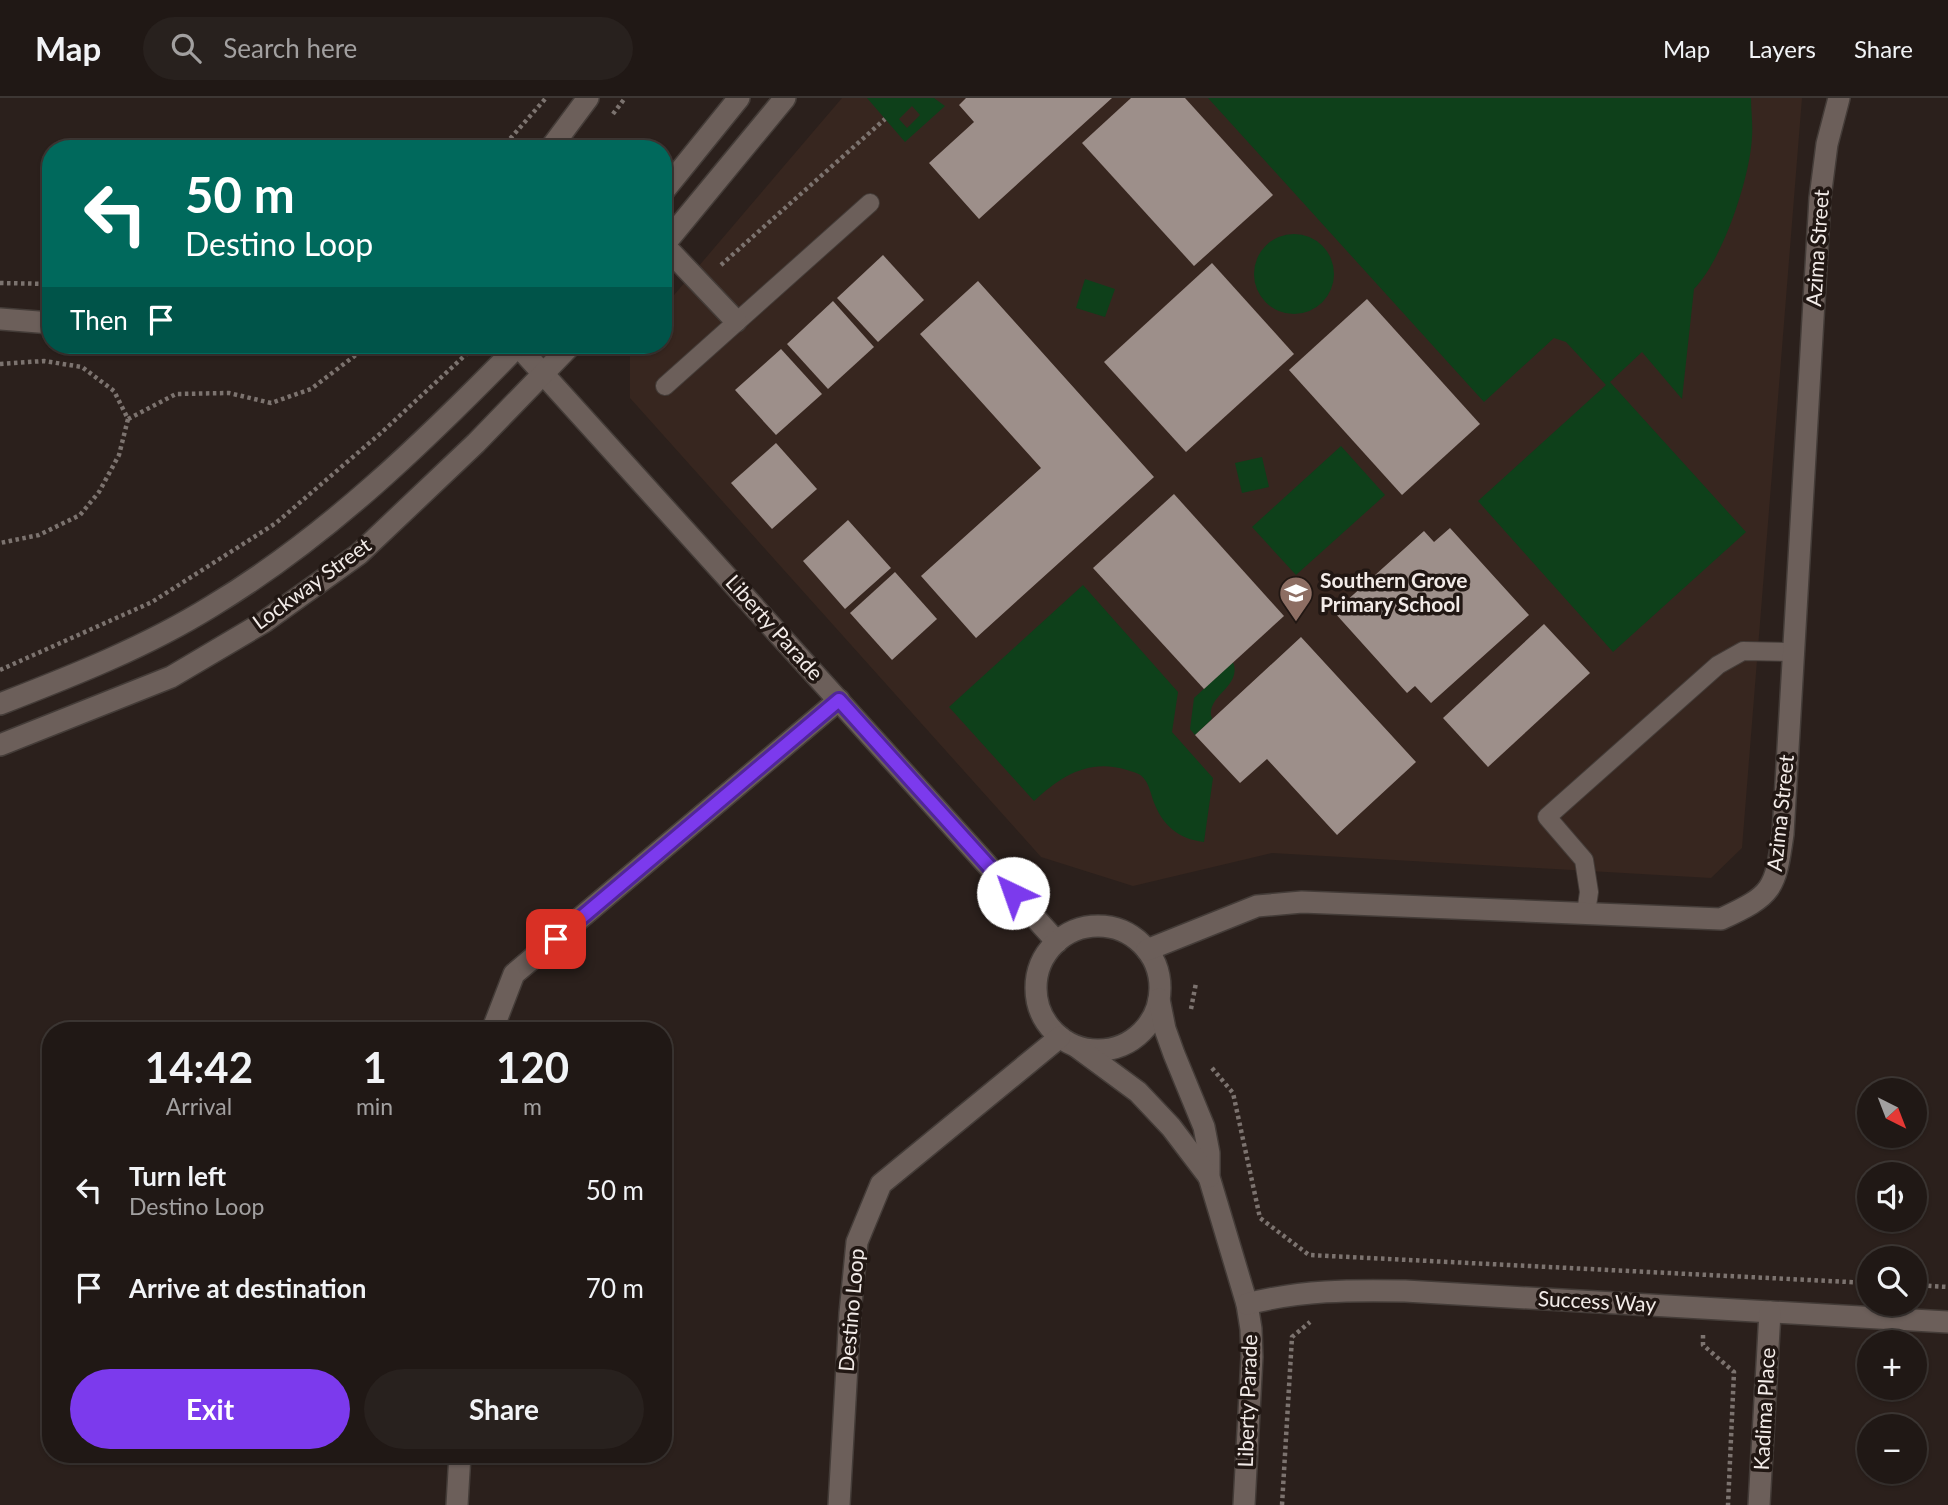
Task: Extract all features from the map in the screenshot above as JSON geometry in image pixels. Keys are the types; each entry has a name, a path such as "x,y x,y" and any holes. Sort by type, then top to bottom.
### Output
{"street":[{"path":"557,140 588,98"},
{"path":"672,181 739,98"},
{"path":"672,235 785,98"},
{"name":"Azima Street","path":"1147,950 1257,906 1302,902 1721,919 1753,904 1768,892 1777,875 1783,834 1820,198 1828,144 1839,98"},
{"path":"672,253 736,321"},
{"path":"0,319 42,322"},
{"name":"Lockway Street","path":"0,704 59,681 166,632 258,577 338,517 406,456 510,354"},
{"name":"Liberty Parade","path":"527,354 1057,942"},
{"name":"Lockway Street","path":"0,745 171,677 264,622 359,554 477,443 563,354"},
{"path":"495,1022 514,974 839,700"},
{"path":"1094,926 1114,928 1132,936 1147,950 1156,965 1160,982 1154,1015 1144,1030 1126,1043 1103,1050 1088,1049 1067,1041 1048,1024 1037,990 1039,972 1046,956 1057,942 1074,931 1094,926"},
{"name":"Liberty Parade","path":"1159,999 1165,1029 1204,1126 1209,1153 1209,1177 1247,1304 1252,1357 1244,1505"},
{"name":"Liberty Parade","path":"1067,1041 1138,1092 1171,1127 1209,1177"},
{"name":"Destino Loop","path":"839,1505 850,1312 857,1242 881,1184 1067,1041"},
{"name":"Success Way","path":"1247,1304 1322,1290 1405,1291 1948,1322"},
{"name":"Kadima Place","path":"1759,1505 1770,1312"},
{"path":"457,1505 459,1463"}],"lane":[{"path":"665,386 870,202"},
{"path":"1586,913 1589,892 1584,860 1547,817 1718,665 1743,651 1795,652"}],"path":[{"path":"509,140 546,98"},
{"path":"721,265 885,119"},
{"path":"0,283 42,284"},
{"path":"128,419 176,394 229,393 271,403 311,389 358,354"},
{"path":"0,670 152,602 276,523 411,406 466,354"},
{"path":"0,364 44,361 82,367 114,391 128,419 119,456 99,492 80,515 39,535 0,543"},
{"path":"1191,1009 1196,983"},
{"path":"1209,1064 1233,1093 1260,1218 1309,1255 1857,1282"},
{"path":"1282,1505 1292,1338 1322,1312 1321,1256"},
{"path":"1706,1275 1703,1345 1734,1372 1728,1505"},
{"path":"1927,1286 1948,1287"}],"shaded area":[{"name":"Southern Grove Primary School","path":"842,98 1802,98 1742,848 1711,878 1272,853 1133,886 1041,857 630,398 630,354 672,354 672,297"}],"green space":[{"path":"867,98 934,98 945,106 905,142","holes":["912,106 920,115 907,128 899,119"]},
{"path":"1208,98 1751,98 1752,137 1740,195 1725,239 1705,276 1694,289 1682,399 1642,352 1610,382 1746,532 1613,652 1478,501 1606,385 1566,342 1554,338 1484,402"},
{"path":"1294,234 1309,237 1322,246 1331,259 1334,274 1331,289 1322,302 1309,311 1294,314 1279,311 1266,302 1257,289 1254,274 1257,259 1266,246 1279,237"},
{"path":"1085,279 1115,289 1105,317 1076,308"},
{"path":"1341,446 1385,495 1296,575 1252,527"},
{"path":"1262,457 1269,487 1242,493 1235,463"},
{"path":"1083,585 1178,692 1172,732 1213,778 1204,842 1186,838 1172,829 1161,817 1143,778 1127,770 1100,766 1076,772 1065,777 1034,801 949,707"},
{"path":"1233,662 1233,678 1213,704 1212,719 1195,735 1190,729 1194,698"}],"building":[{"path":"966,98 1112,98 979,219 929,163 974,122 959,105"},
{"path":"1131,98 1185,98 1273,195 1194,266 1082,143"},
{"path":"883,255 924,300 878,342 837,298"},
{"path":"1212,263 1294,354 1186,452 1104,362"},
{"path":"978,281 1154,477 976,638 921,576 1041,468 920,334"},
{"path":"1367,299 1480,424 1402,495 1289,370"},
{"path":"833,301 874,347 828,389 787,344"},
{"path":"781,349 822,394 776,435 735,390"},
{"path":"776,443 817,489 772,529 731,483"},
{"path":"1174,494 1284,616 1204,689 1093,568"},
{"path":"848,520 891,568 845,609 803,561"},
{"path":"1450,528 1529,615 1431,703 1415,686 1407,693 1334,612 1424,531 1434,542"},
{"path":"895,572 937,619 892,660 850,613"},
{"path":"1544,624 1590,673 1488,767 1443,718"},
{"path":"1301,637 1416,762 1337,835 1267,759 1240,783 1195,735"}],"place":[{"name":"Southern Grove Primary School","path":"1296,623"}],"route":[{"path":"556,939 839,700 1013,893"}]}
